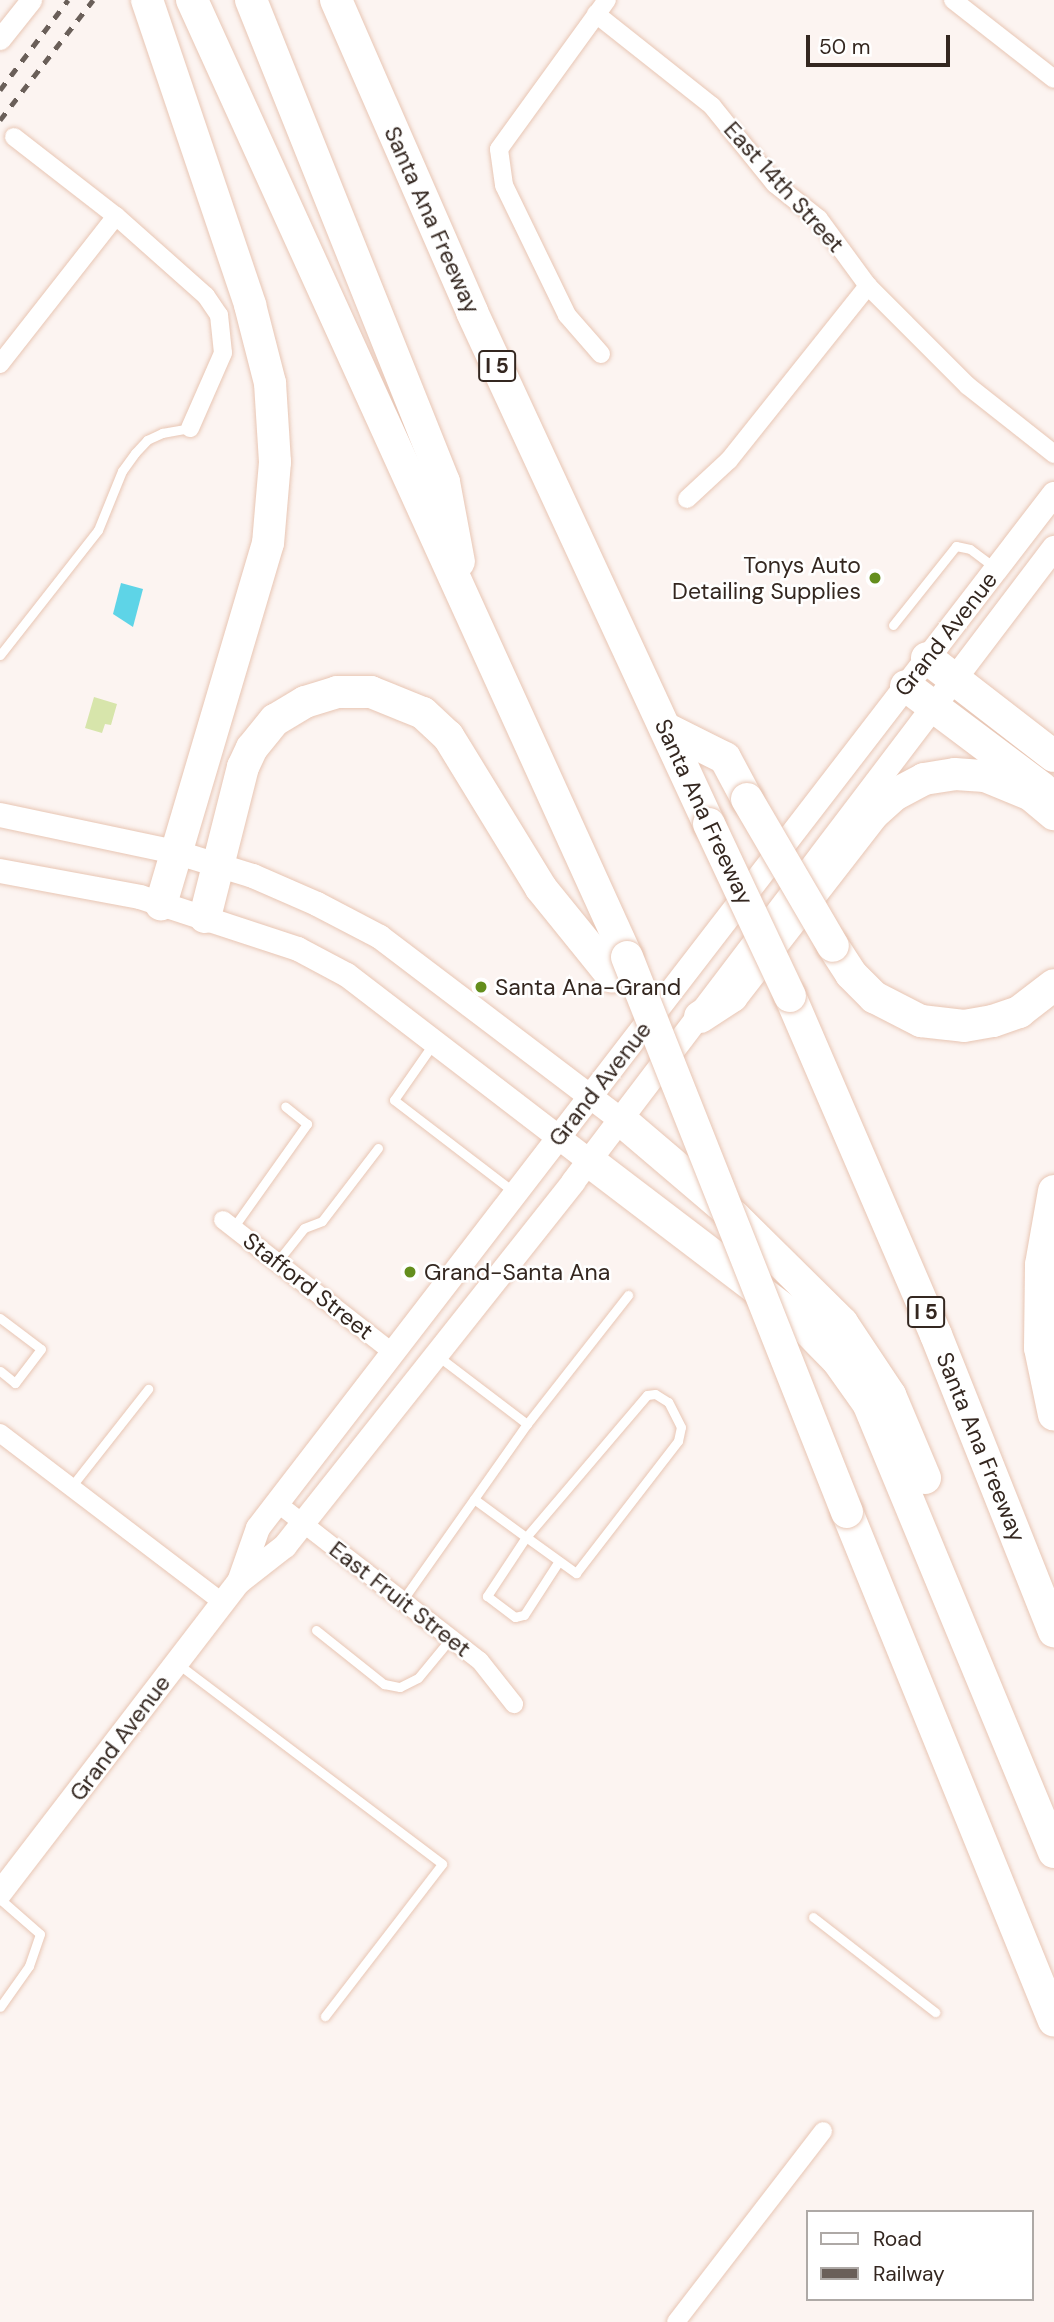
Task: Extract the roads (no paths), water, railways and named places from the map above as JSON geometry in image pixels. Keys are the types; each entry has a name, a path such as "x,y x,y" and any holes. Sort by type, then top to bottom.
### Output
{"highway":[{"path":"147,0 250,305 270,383 275,462 268,543 161,904"},
{"path":"192,0 469,611 620,967 654,1027 1052,2022"},
{"path":"251,0 444,482 469,611"},
{"name":"Santa Ana Freeway","path":"336,0 472,312 790,996 936,1335 1054,1631"},
{"path":"927,658 1054,756"},
{"path":"906,686 1054,798"},
{"path":"205,917 243,767 275,720 304,702 337,692 384,695 423,713 447,736 541,888 620,967"},
{"path":"665,728 724,758 832,946 874,997 920,1021 964,1026 993,1021 1019,1012 1054,985"},
{"path":"699,1017 732,996 873,814 894,795 924,779 955,774 985,776 1031,795 1054,814"},
{"path":"621,1120 734,1217 823,1303 842,1323 890,1395 1054,1805"},
{"path":"589,1161 800,1322 838,1361 868,1403 1054,1853"},
{"path":"1054,1191 1041,1265 1040,1348 1054,1415"}],"main road":[{"name":"Grand Avenue","path":"239,1582 258,1528 1054,494"},
{"name":"Grand Avenue","path":"0,1894 239,1582 285,1546 589,1161 699,1017 717,988 955,681 1054,548"},
{"path":"997,626 1024,611 1054,577"},
{"path":"0,815 175,852 218,865 317,904 380,937 621,1120"},
{"path":"0,871 161,904 298,949 347,975 589,1161"}],"street":[{"path":"0,40 30,0"},
{"path":"953,0 1054,79"},
{"path":"601,354 567,315 505,185 499,149 602,7"},
{"name":"East 14th Street","path":"602,7 712,106 775,184 819,219 868,286 968,386 1054,454"},
{"path":"14,137 116,216 206,296 219,315 223,353 190,428"},
{"path":"0,364 116,216"},
{"path":"688,499 729,460 868,286"},
{"name":"Stafford Street","path":"228,1224 393,1353"},
{"path":"0,1433 223,1603"},
{"name":"East Fruit Street","path":"277,1503 480,1661 514,1704"},
{"path":"676,2322 823,2131"}],"lane":[{"path":"0,655 98,530 122,471 135,453 154,437 190,428"},
{"path":"893,625 956,546 970,549 996,569"},
{"path":"434,1042 394,1100 516,1194"},
{"path":"228,1224 307,1124 285,1106"},
{"path":"277,1262 304,1228 321,1221 378,1148"},
{"path":"402,1601 527,1424 628,1295"},
{"path":"0,1318 41,1349 15,1383 0,1371"},
{"path":"436,1355 527,1424"},
{"path":"71,1487 148,1389"},
{"path":"474,1499 526,1537 559,1561 576,1573 678,1441 681,1427 668,1402 655,1394 648,1395 526,1537 487,1596 514,1617 524,1615 559,1561"},
{"path":"316,1630 384,1684 400,1687 418,1678 451,1639"},
{"path":"177,1663 442,1864 325,2016"},
{"path":"0,1899 40,1934 29,1966 0,2007"},
{"path":"813,1917 936,2012"}],"water":[{"path":"121,583 143,589 133,627 113,614"}],"railway":[{"path":"0,90 68,0"},
{"path":"0,120 93,0"}],"place":[{"name":"Tonys Auto Detailing Supplies","path":"875,578"},
{"name":"Santa Ana-Grand","path":"481,987"},
{"name":"Grand-Santa Ana","path":"410,1272"}]}
